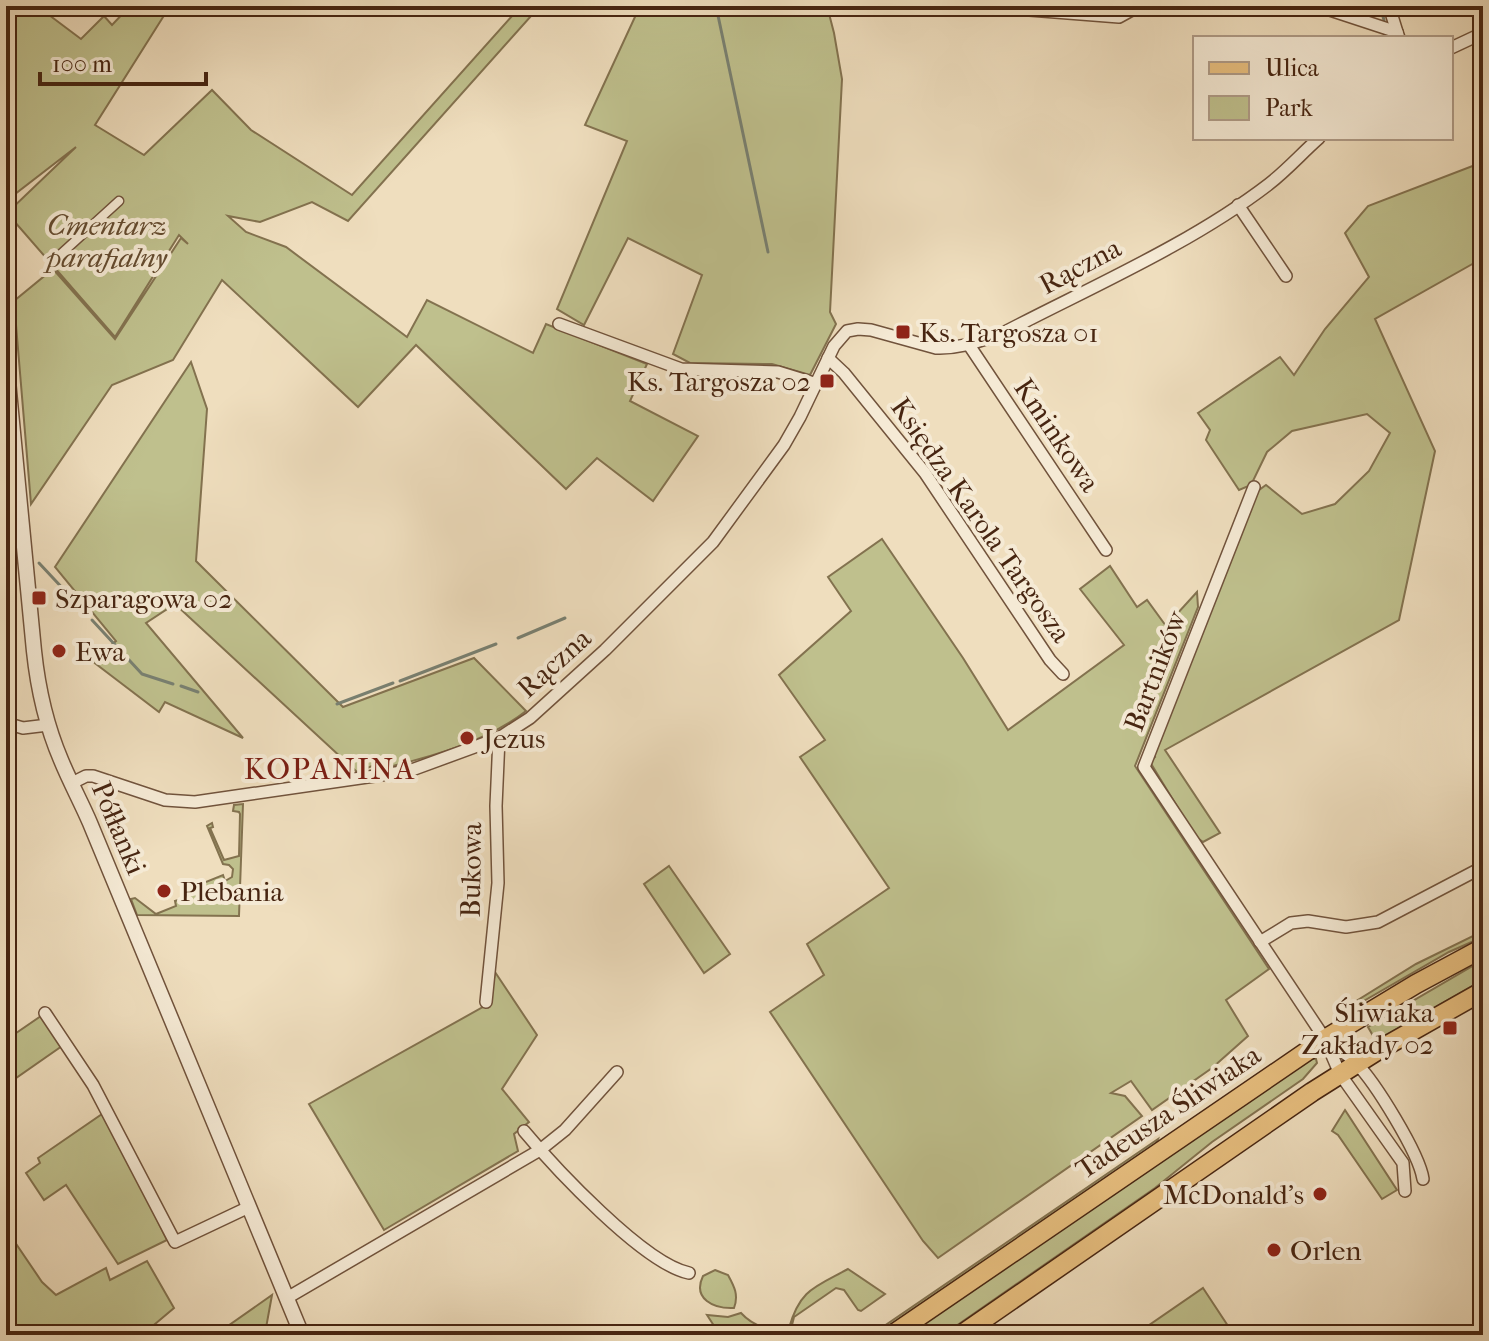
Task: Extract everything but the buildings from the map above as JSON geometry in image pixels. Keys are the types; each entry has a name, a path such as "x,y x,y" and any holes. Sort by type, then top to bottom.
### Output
{"main road":[{"name":"Tadeusza Śliwiaka","path":"892,1335 1325,1039 1483,948"},
{"path":"961,1335 1340,1074 1483,991"}],"street":[{"path":"1003,8 1119,17 1139,6"},
{"path":"1304,6 1330,10 1398,35"},
{"path":"1389,6 1398,35"},
{"path":"1453,47 1483,33"},
{"name":"Rączna","path":"72,783 93,776 165,800 195,802 409,771 499,738 530,718 562,689 713,542 784,445 841,337 853,329 871,330 936,348 969,345 1001,334 1185,237 1238,205 1270,183 1317,140"},
{"path":"51,263 119,201"},
{"path":"1238,205 1286,276"},
{"path":"559,324 681,369 778,372 817,384"},
{"name":"Kminkowa","path":"969,345 1106,550"},
{"name":"Księdza Karola Targosza","path":"828,358 844,373 925,473 1050,660 1063,674"},
{"name":"Półłanki","path":"6,360 34,651 48,725 302,1335"},
{"name":"Bartników","path":"1254,487 1144,767 1325,1039"},
{"path":"6,723 23,728 48,725"},
{"name":"Bukowa","path":"486,1002 498,883 496,806 499,738"},
{"path":"1260,942 1291,923 1308,921 1346,927 1378,922 1483,867"},
{"path":"45,1013 93,1085 175,1242 249,1207"},
{"path":"1325,1039 1357,1063 1410,1143 1421,1165 1423,1179"},
{"path":"1325,1039 1340,1074 1403,1163 1405,1191"},
{"path":"287,1298 540,1150 565,1130 617,1072"},
{"path":"524,1131 580,1192 628,1235 675,1270 689,1273"}],"green space":[{"name":"Cmentarz parafialny","path":"6,6 37,6 81,39 104,16 112,25 130,6 170,6 95,125 144,155 212,90 251,130 352,195 521,6 540,6 348,221 312,202 260,222 228,216 246,232 286,247 407,337 427,300 533,353 546,324 647,364 630,401 698,436 653,501 597,458 566,489 416,345 358,407 222,280 173,360 112,385 31,504 14,301 53,269 115,339 181,238 188,244 179,235 115,337 7,213 76,147 15,194 6,104"},
{"path":"640,6 827,6 842,79 830,312 836,324 810,375 772,364 690,363 673,354 702,275 628,238 584,325 557,309 627,141 585,125"},
{"path":"1483,162 1483,258 1375,319 1435,451 1399,620 1165,750 1220,833 1203,842 1195,836 1150,762 1155,757 1152,753 1255,493 1266,485 1302,514 1335,504 1369,471 1390,433 1367,414 1292,431 1267,452 1251,485 1239,490 1206,440 1210,430 1198,413 1280,357 1294,375 1325,329 1369,277 1345,233 1368,206"},
{"path":"191,362 207,409 196,561 343,707 474,658 526,711 494,731 458,747 384,768 377,764 357,772 175,604 146,623 243,738 165,702 159,712 92,661 116,641 55,567"},
{"path":"882,539 1008,730 1124,645 1080,589 1110,566 1137,607 1147,600 1166,626 1197,592 1198,607 1135,766 1269,969 1226,1000 1248,1036 1212,1068 1152,1110 1131,1081 1111,1093 1125,1096 1142,1116 938,1258 923,1241 770,1012 824,975 807,944 889,888 800,757 825,740 779,675 851,611 828,577"},
{"path":"243,804 239,916 137,915 131,899 135,898 156,914 176,906 175,901 188,897 186,890 223,875 225,881 232,877 233,869 223,864 207,826 212,823 213,827 210,828 224,860 239,856 240,814 233,811 234,805"},
{"path":"669,866 730,954 704,973 644,884"},
{"path":"1483,931 1483,937 1449,952 1355,1006 1353,1003 1416,964"},
{"path":"1483,960 1483,980 1376,1041 1368,1027"},
{"path":"495,972 537,1035 502,1089 529,1122 514,1134 518,1151 384,1230 309,1104 483,1007 490,1006"},
{"path":"41,1016 62,1046 6,1085 6,1040"},
{"path":"1311,1059 1316,1059 1317,1063 1303,1079 1212,1142 1155,1188 943,1335 904,1335"},
{"path":"1345,1110 1397,1190 1382,1199 1338,1135 1332,1131"},
{"path":"105,1112 167,1240 118,1264 66,1185 44,1200 26,1173 40,1163 38,1158"},
{"path":"1158,1139 1155,1147 881,1335 871,1335"},
{"path":"6,1229 42,1282 56,1295 106,1268 110,1280 147,1261 174,1308 142,1335 6,1335"},
{"path":"848,1269 885,1294 861,1311 844,1290 836,1288 794,1317 792,1325 800,1335 720,1335 707,1315 728,1317 741,1313 764,1328 783,1330 789,1328 798,1305 810,1291"},
{"path":"715,1270 728,1275 732,1283 736,1295 734,1308 719,1307 707,1301 700,1291 703,1276"},
{"path":"1203,1288 1234,1335 1143,1335 1142,1330"},
{"path":"272,1295 266,1328 257,1335 215,1335"}],"waterway":[{"path":"716,6 768,252"},
{"path":"1380,6 1384,20"},
{"path":"39,563 82,609"},
{"path":"518,638 565,618"},
{"path":"92,620 142,674 173,684"},
{"path":"400,681 496,644"},
{"path":"337,704 393,683"},
{"path":"181,686 198,692"}],"place":[{"name":"Ks. Targosza 01","path":"903,332"},
{"name":"Ks. Targosza 02","path":"827,381"},
{"name":"Szparagowa 02","path":"39,598"},
{"name":"Ewa","path":"59,651"},
{"name":"Jezus","path":"467,738"},
{"name":"Plebania","path":"164,891"},
{"name":"Śliwiaka Zakłady 02","path":"1450,1028"},
{"name":"McDonald's","path":"1320,1194"},
{"name":"Orlen","path":"1274,1250"}],"district":[{"name":"KOPANINA","path":"330,769"}]}
